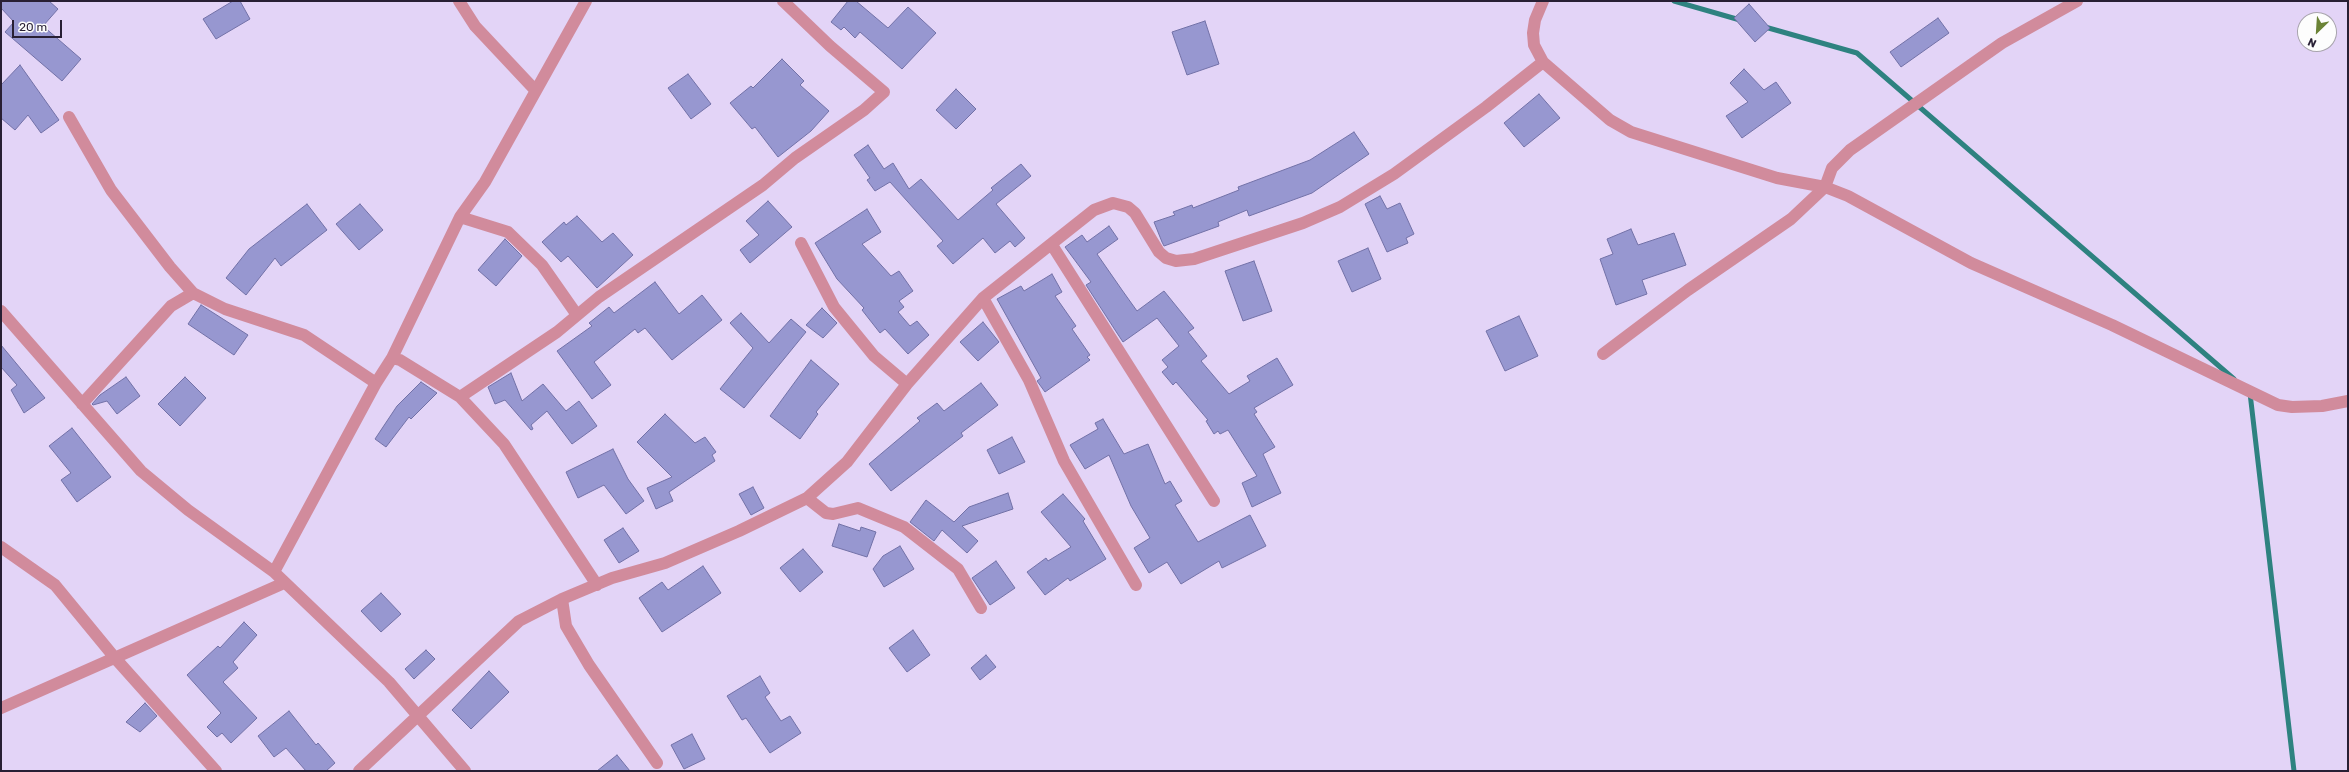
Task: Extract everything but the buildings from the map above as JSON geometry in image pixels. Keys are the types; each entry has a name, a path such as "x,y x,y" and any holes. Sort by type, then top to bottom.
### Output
{"street":[{"path":"459,1 475,26 535,90"},
{"path":"274,572 376,383 392,358 460,217 484,182 586,1"},
{"path":"460,397 557,332 599,297 763,185 794,158 864,110 884,92 830,46 783,1"},
{"path":"1543,1 1535,20 1533,33 1534,45 1543,62 1610,120 1631,132 1777,178 1825,187 1848,196 1971,263 2112,324 2278,405 2292,407 2322,406 2348,400"},
{"path":"1603,354 1688,290 1791,220 1825,187 1832,168 1850,150 2002,43 2077,1"},
{"path":"359,771 419,717 519,621 562,599 612,578 665,563 766,519 807,498 847,462 907,384 983,298 1052,245 1094,210 1113,203 1128,207 1135,213 1159,252 1166,258 1176,261 1194,259 1303,223 1340,207 1394,174 1486,107 1543,62"},
{"path":"69,117 85,149 111,190 170,268 194,293 225,309 304,335 376,383"},
{"path":"460,217 508,232 542,265 577,315"},
{"path":"801,243 834,307 874,356 907,384"},
{"path":"1052,245 1214,501"},
{"path":"82,404 171,306 194,293"},
{"path":"983,298 1022,367 1064,461 1136,585"},
{"path":"1,311 141,471 188,510 274,572 389,682 465,771"},
{"path":"392,358 400,360 460,397 504,444 597,585"},
{"path":"807,498 826,513 833,514 858,508 904,527 958,569 981,608"},
{"path":"1,547 55,585 115,658 216,771"},
{"path":"1,708 284,583"},
{"path":"562,599 566,626 589,665 657,763"}],"waterway":[{"path":"1674,1 1740,20"},
{"path":"1765,27 1857,53 2234,379"},
{"path":"2250,393 2294,771"}]}
